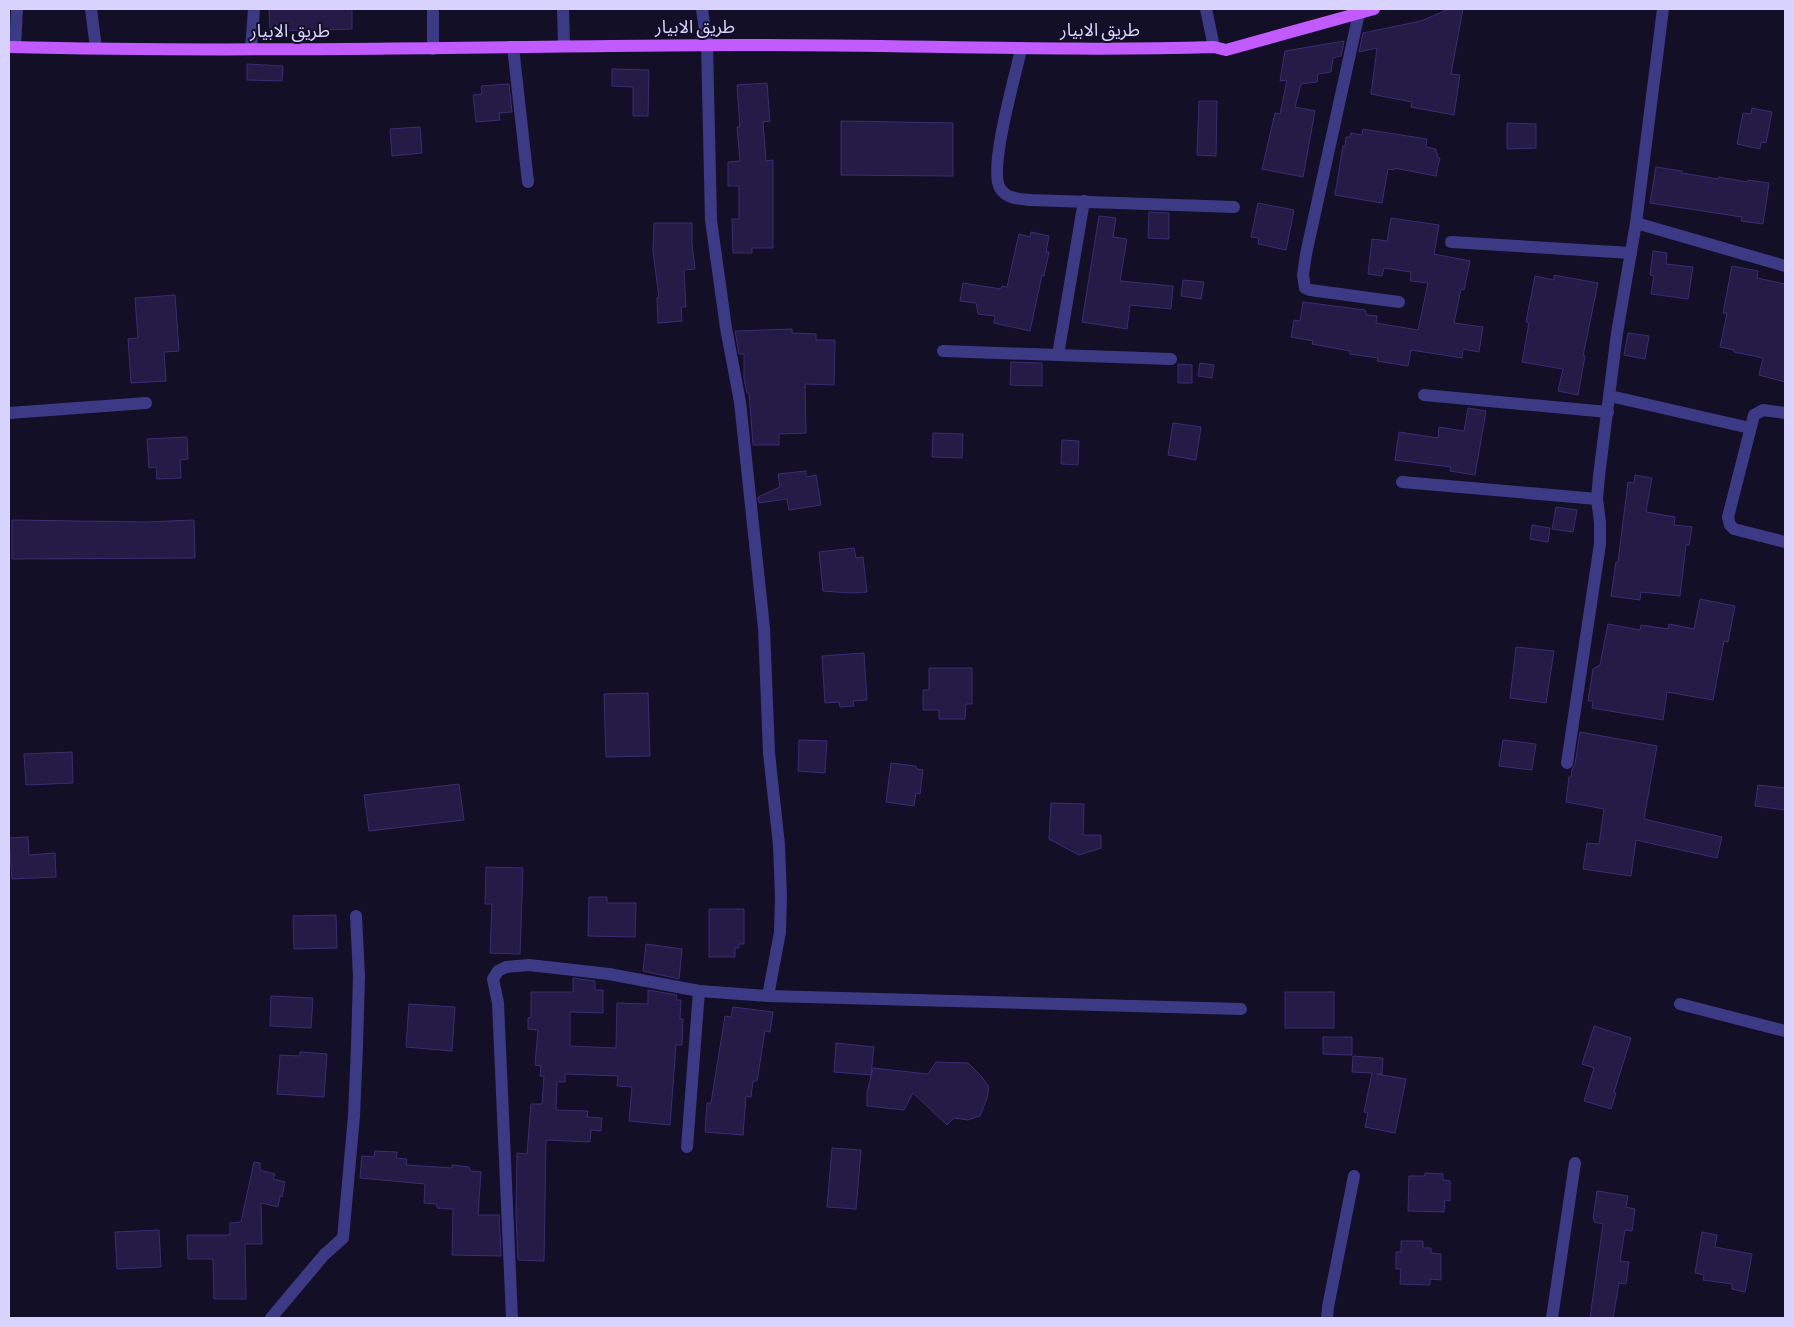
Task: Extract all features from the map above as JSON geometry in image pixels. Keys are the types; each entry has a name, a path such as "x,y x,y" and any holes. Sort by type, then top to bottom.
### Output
{"main road":[{"name":"طريق الابيار","path":"12,47 433,49 564,46 850,45 1022,49 1214,47 1226,50 1374,9"}],"street":[{"path":"12,47 17,9"},
{"path":"91,9 96,48"},
{"path":"251,49 254,9"},
{"path":"433,9 433,49"},
{"path":"563,9 564,46"},
{"path":"702,9 707,45 711,220 726,328 740,402 764,628 769,753 779,845 780,932 775,967 768,996"},
{"path":"1206,9 1214,47"},
{"path":"1567,763 1600,544 1597,500 1617,333 1636,223 1663,9"},
{"path":"1359,13 1306,254 1302,281 1305,288 1310,290 1399,302"},
{"path":"513,47 528,182"},
{"path":"1022,49 1003,129 996,170 999,188 1004,193 1015,198 1234,207"},
{"path":"1058,355 1084,201"},
{"path":"1636,223 1785,266"},
{"path":"1451,242 1631,253"},
{"path":"943,351 1171,359"},
{"path":"1424,395 1608,412"},
{"path":"1610,396 1750,428"},
{"path":"9,413 146,403"},
{"path":"1785,413 1763,410 1754,415 1728,518 1730,525 1734,529 1785,542"},
{"path":"1402,482 1597,500"},
{"path":"271,1318 324,1256 343,1238 354,1116 357,1046 359,976 356,916"},
{"path":"512,1318 498,1003 494,979 498,971 506,967 519,965 609,974 699,991 768,996 1241,1008"},
{"path":"687,1147 699,991"},
{"path":"1680,1004 1785,1031"},
{"path":"1552,1318 1575,1163"},
{"path":"1327,1318 1354,1176"}],"building":[{"path":"269,9 352,9 352,29 270,31"},
{"path":"1449,9 1463,9 1451,74 1460,75 1454,115 1411,107 1412,102 1371,94 1377,48 1359,52 1363,33 1421,21"},
{"path":"1344,41 1341,56 1333,58 1331,72 1318,74 1317,82 1301,84 1295,107 1315,111 1303,177 1262,169 1275,113 1280,114 1287,80 1280,81 1285,51"},
{"path":"247,64 283,66 282,81 247,80"},
{"path":"612,69 649,70 648,116 633,116 633,87 612,86"},
{"path":"767,83 770,121 763,122 766,161 773,160 773,248 752,248 752,253 733,253 732,219 739,219 739,186 728,186 728,162 740,161 737,127 740,127 737,85"},
{"path":"509,84 512,112 499,113 500,120 476,122 473,95 482,94 481,86"},
{"path":"1199,101 1217,101 1216,156 1197,155"},
{"path":"1752,108 1772,112 1766,143 1761,142 1760,149 1737,144 1743,113 1751,114"},
{"path":"841,121 953,123 953,176 841,175"},
{"path":"1507,123 1536,124 1536,148 1507,149"},
{"path":"420,127 422,153 392,156 390,129"},
{"path":"1363,129 1427,139 1426,147 1436,149 1437,157 1440,158 1436,176 1394,168 1394,170 1388,169 1382,203 1335,195 1346,137 1350,137 1351,133 1362,135"},
{"path":"1656,167 1718,179 1719,177 1747,182 1748,180 1769,183 1763,224 1741,221 1742,217 1650,203"},
{"path":"1258,203 1294,210 1286,250 1258,244 1259,238 1251,237"},
{"path":"1149,212 1169,213 1169,239 1148,238"},
{"path":"1099,216 1116,218 1113,237 1127,239 1120,281 1173,286 1171,309 1130,305 1127,329 1082,322"},
{"path":"1391,218 1439,225 1434,254 1470,261 1464,290 1461,289 1454,323 1483,327 1479,352 1463,349 1462,358 1411,350 1408,366 1377,361 1378,358 1350,354 1350,351 1312,344 1313,341 1291,337 1294,320 1300,321 1303,302 1365,310 1367,315 1377,316 1376,323 1418,330 1428,283 1410,281 1411,272 1384,268 1382,276 1368,274 1372,239 1387,241"},
{"path":"654,223 692,223 695,269 684,270 686,307 681,307 682,321 658,323 657,298 659,298 653,251"},
{"path":"1031,232 1049,236 1046,252 1049,252 1030,331 994,323 995,316 978,314 976,303 960,301 963,283 1001,289 1002,286 1007,287 1019,234 1030,237"},
{"path":"1653,251 1667,253 1666,264 1693,267 1688,299 1651,294 1654,276 1650,275"},
{"path":"1732,266 1758,271 1757,278 1785,284 1785,382 1759,375 1763,358 1720,347 1727,313 1723,313"},
{"path":"1554,275 1598,283 1583,356 1585,356 1578,395 1558,391 1563,369 1522,362 1529,323 1526,322 1535,276 1554,280"},
{"path":"1183,280 1204,282 1201,299 1181,296"},
{"path":"175,295 179,351 164,352 166,381 131,383 128,339 138,338 135,298"},
{"path":"792,329 792,333 816,334 816,340 835,340 834,385 805,384 806,433 779,434 779,445 753,445 749,393 747,393 744,379 744,354 739,354 735,331"},
{"path":"1628,333 1649,336 1645,359 1624,355"},
{"path":"1011,362 1042,363 1042,386 1010,385"},
{"path":"1200,363 1214,365 1212,378 1198,376"},
{"path":"1178,364 1192,365 1192,383 1178,383"},
{"path":"1468,408 1486,411 1475,475 1450,471 1451,467 1395,460 1399,432 1438,438 1439,427 1464,431"},
{"path":"1173,423 1201,427 1196,460 1168,455"},
{"path":"933,433 963,434 962,458 932,457"},
{"path":"187,437 188,459 180,460 181,478 157,479 156,467 149,468 147,439"},
{"path":"1062,440 1079,441 1078,465 1061,464"},
{"path":"806,471 806,477 816,475 821,505 789,510 787,499 759,503 758,497 780,487 778,474"},
{"path":"1635,475 1652,478 1646,512 1675,517 1674,525 1692,527 1689,545 1686,545 1680,596 1641,592 1640,600 1611,596 1616,562 1618,562 1628,482 1634,483"},
{"path":"1556,507 1577,510 1573,532 1552,529"},
{"path":"12,520 145,522 194,520 195,558 12,559"},
{"path":"1532,525 1550,528 1548,542 1530,539"},
{"path":"854,548 856,558 863,557 867,592 823,591 819,552"},
{"path":"1700,599 1735,606 1728,642 1724,641 1713,700 1667,692 1663,720 1592,708 1593,701 1588,701 1593,669 1600,665 1608,624 1640,630 1641,625 1668,629 1669,624 1694,629"},
{"path":"1516,647 1554,651 1546,703 1510,698"},
{"path":"864,653 867,700 853,701 854,706 840,707 839,702 825,703 822,656"},
{"path":"929,668 972,668 972,704 966,704 965,719 939,719 939,710 923,710 923,690 929,690"},
{"path":"648,693 650,756 606,757 604,694"},
{"path":"1580,732 1657,746 1644,819 1722,837 1717,858 1636,840 1631,876 1583,869 1587,843 1599,844 1604,809 1566,802 1569,777 1571,777 1575,764"},
{"path":"799,740 827,741 825,773 798,771"},
{"path":"1503,740 1536,744 1532,770 1499,766"},
{"path":"72,752 73,783 26,785 24,754"},
{"path":"891,763 916,766 917,769 923,770 920,794 916,793 914,806 886,802"},
{"path":"459,784 464,820 369,831 364,795"},
{"path":"1758,785 1785,788 1785,810 1755,806"},
{"path":"1051,803 1084,804 1083,835 1101,835 1101,848 1079,855 1049,839"},
{"path":"28,837 29,855 55,853 56,877 12,879 9,838"},
{"path":"486,867 523,868 520,954 490,953 492,904 485,904"},
{"path":"589,897 607,897 607,903 636,903 635,937 588,936"},
{"path":"709,909 744,909 744,944 739,944 739,948 735,948 735,957 709,957"},
{"path":"336,915 337,948 294,949 293,916"},
{"path":"646,944 682,949 679,979 643,971"},
{"path":"573,978 595,981 595,990 603,990 603,1013 570,1012 570,1046 616,1048 617,1003 648,1004 648,990 677,995 676,1000 681,1000 680,1019 683,1019 682,1045 676,1045 670,1125 629,1121 632,1087 617,1086 618,1076 565,1074 565,1082 557,1082 556,1110 588,1111 587,1117 602,1118 601,1131 591,1130 590,1142 546,1140 544,1261 518,1260 516,1216 517,1153 527,1154 531,1104 542,1104 544,1076 540,1076 541,1066 535,1065 538,1030 528,1029 528,1018 531,1017 531,992 573,992"},
{"path":"1285,992 1334,992 1334,1028 1285,1028"},
{"path":"271,996 313,998 311,1028 270,1026"},
{"path":"409,1004 455,1007 452,1051 406,1047"},
{"path":"733,1007 773,1012 770,1032 765,1031 757,1081 753,1081 751,1097 746,1096 743,1135 705,1132 707,1103 711,1103 725,1016 731,1017"},
{"path":"1594,1026 1631,1038 1614,1092 1616,1093 1611,1109 1584,1101 1594,1068 1582,1064"},
{"path":"1323,1037 1352,1037 1352,1055 1323,1054"},
{"path":"836,1043 874,1047 871,1075 834,1072"},
{"path":"300,1052 327,1054 324,1097 277,1094 280,1055 300,1056"},
{"path":"1353,1056 1383,1058 1382,1074 1377,1074 1406,1079 1395,1133 1365,1127 1368,1113 1364,1112 1372,1073 1352,1072"},
{"path":"936,1062 968,1063 981,1076 989,1087 980,1116 968,1120 954,1118 947,1125 913,1093 904,1110 867,1106 867,1093 873,1068 928,1074"},
{"path":"832,1148 861,1150 856,1209 827,1207"},
{"path":"375,1151 397,1152 396,1158 407,1159 406,1165 452,1168 452,1165 469,1167 470,1171 481,1172 478,1215 499,1215 501,1256 452,1255 453,1209 437,1208 437,1204 424,1203 425,1184 360,1178 362,1156 374,1157"},
{"path":"254,1162 260,1163 260,1170 275,1174 273,1179 285,1182 282,1197 280,1196 278,1207 261,1203 262,1244 245,1244 246,1299 214,1299 213,1259 188,1259 187,1235 230,1235 230,1223 241,1222"},
{"path":"1425,1173 1443,1174 1443,1180 1450,1181 1450,1201 1445,1200 1444,1212 1408,1211 1409,1176 1425,1176"},
{"path":"1597,1191 1628,1196 1626,1207 1635,1209 1632,1231 1625,1230 1620,1261 1629,1262 1626,1284 1619,1283 1613,1318 1590,1318 1603,1224 1594,1222 1593,1219"},
{"path":"159,1230 161,1267 117,1269 115,1232"},
{"path":"1702,1232 1717,1235 1715,1247 1752,1254 1745,1292 1732,1289 1732,1284 1703,1280 1704,1275 1695,1273"},
{"path":"1401,1241 1423,1241 1423,1248 1431,1248 1431,1253 1441,1254 1441,1280 1430,1279 1430,1285 1400,1284 1401,1269 1396,1269 1396,1252 1401,1252"}]}
